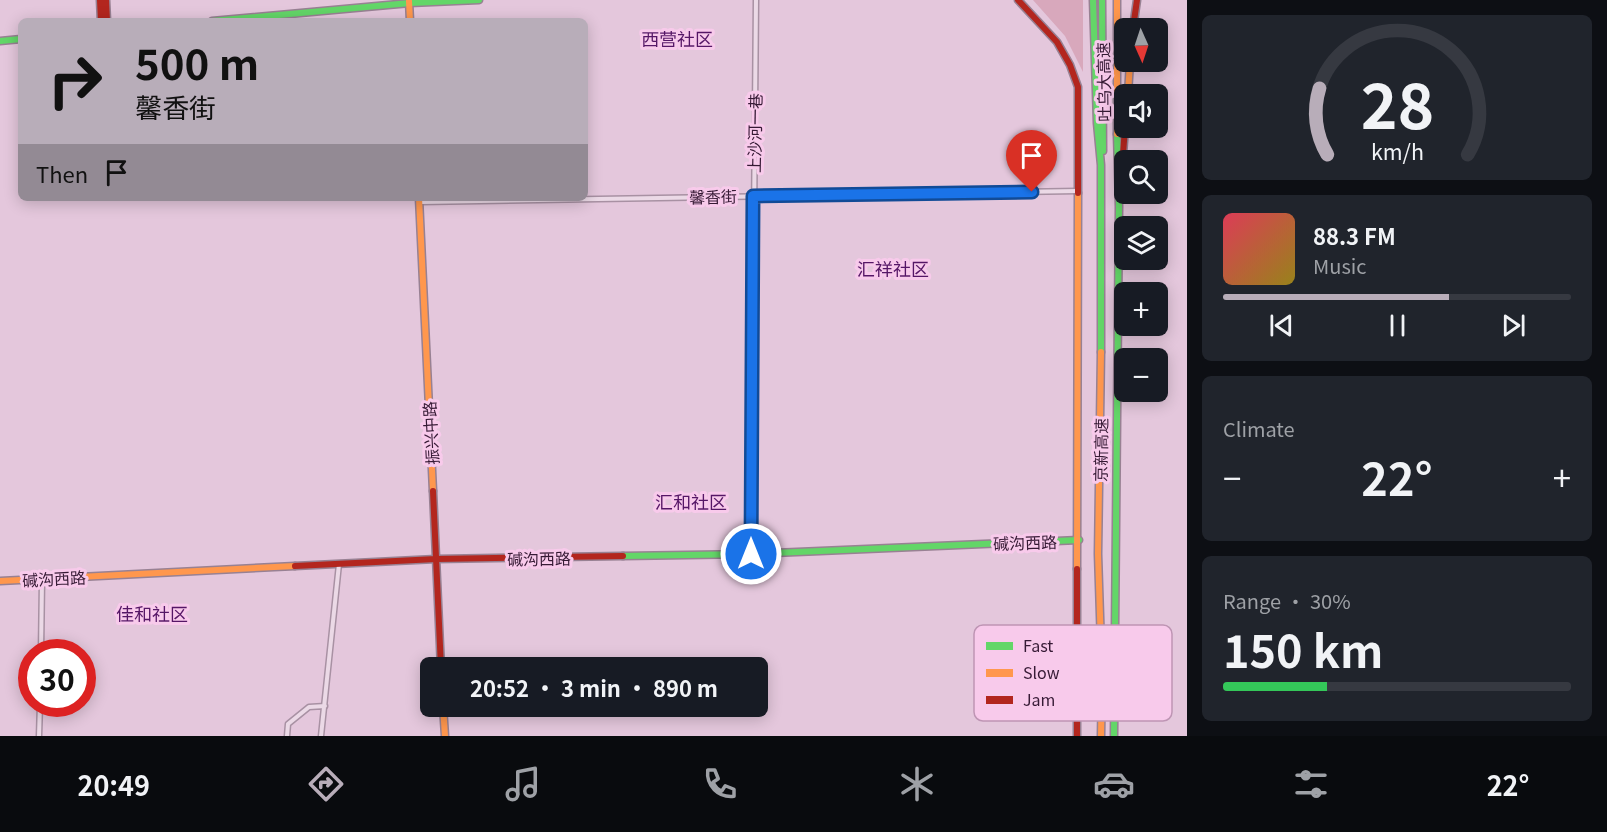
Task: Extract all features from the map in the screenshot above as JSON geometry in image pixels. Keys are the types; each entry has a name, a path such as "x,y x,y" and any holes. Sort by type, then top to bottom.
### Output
{"main road":[{"path":"100,0 100,18"},
{"path":"106,0 107,18"},
{"path":"242,18 409,1 479,0"},
{"path":"1018,0 1057,42 1070,65 1078,87 1078,625"},
{"path":"1094,0 1097,123 1101,165"},
{"name":"吐乌大高速","path":"1101,165 1104,141 1102,0"},
{"name":"吐乌大高速","path":"1117,0 1116,88 1119,207"},
{"path":"1134,18 1137,0"},
{"path":"409,1 410,18"},
{"path":"0,40 18,39"},
{"path":"1119,207 1124,138"},
{"name":"京新高速","path":"1100,625 1098,554 1101,165"},
{"name":"振兴中路","path":"419,201 440,657"},
{"name":"京新高速","path":"1115,625 1119,207"},
{"name":"碱沟西路","path":"0,581 436,559 751,554 1079,540"},
{"path":"444,717 445,736"},
{"path":"1077,721 1077,736"},
{"name":"京新高速","path":"1101,721 1101,736"},
{"name":"京新高速","path":"1114,721 1114,736"}],"street":[{"name":"上沙河一巷","path":"751,554 756,0"},
{"name":"馨香街","path":"588,198 1079,191"},
{"path":"321,736 339,564"},
{"path":"41,639 42,579"},
{"path":"287,736 288,724 309,707 325,706"},
{"path":"39,736 40,717"}],"shaded area":[{"path":"1033,0 1083,0 1083,72 1065,36"}],"traffic: fast":[{"path":"245,18 410,3 479,0"},
{"path":"1093,0 1097,123 1101,165 1101,352"},
{"path":"1102,0 1103,151"},
{"path":"0,41 18,39"},
{"path":"1115,625 1119,207 1117,138"},
{"path":"623,556 751,554 1079,540"},
{"path":"1114,721 1114,736"}],"traffic: slow":[{"path":"1117,0 1117,84"},
{"path":"409,1 410,18"},
{"path":"1129,72 1129,84"},
{"path":"1077,569 1078,193"},
{"path":"419,201 433,491"},
{"path":"1100,625 1098,554 1101,352"},
{"path":"0,581 295,566"},
{"path":"444,717 445,736"},
{"path":"1101,721 1101,736"}],"traffic: jam":[{"path":"100,0 101,18"},
{"path":"106,0 107,18"},
{"path":"1018,0 1057,42 1070,65 1078,87 1078,193"},
{"path":"1134,18 1137,0"},
{"path":"1123,150 1124,138"},
{"path":"433,491 441,657"},
{"path":"295,566 436,559 623,556"},
{"path":"1077,569 1077,625"},
{"path":"1077,721 1077,736"}],"district":[{"name":"西营社区","path":"677,38"},
{"name":"汇祥社区","path":"893,268"},
{"name":"汇和社区","path":"691,501"},
{"name":"佳和社区","path":"152,613"}],"route":[{"path":"751,554 753,196 1032,192"}]}
